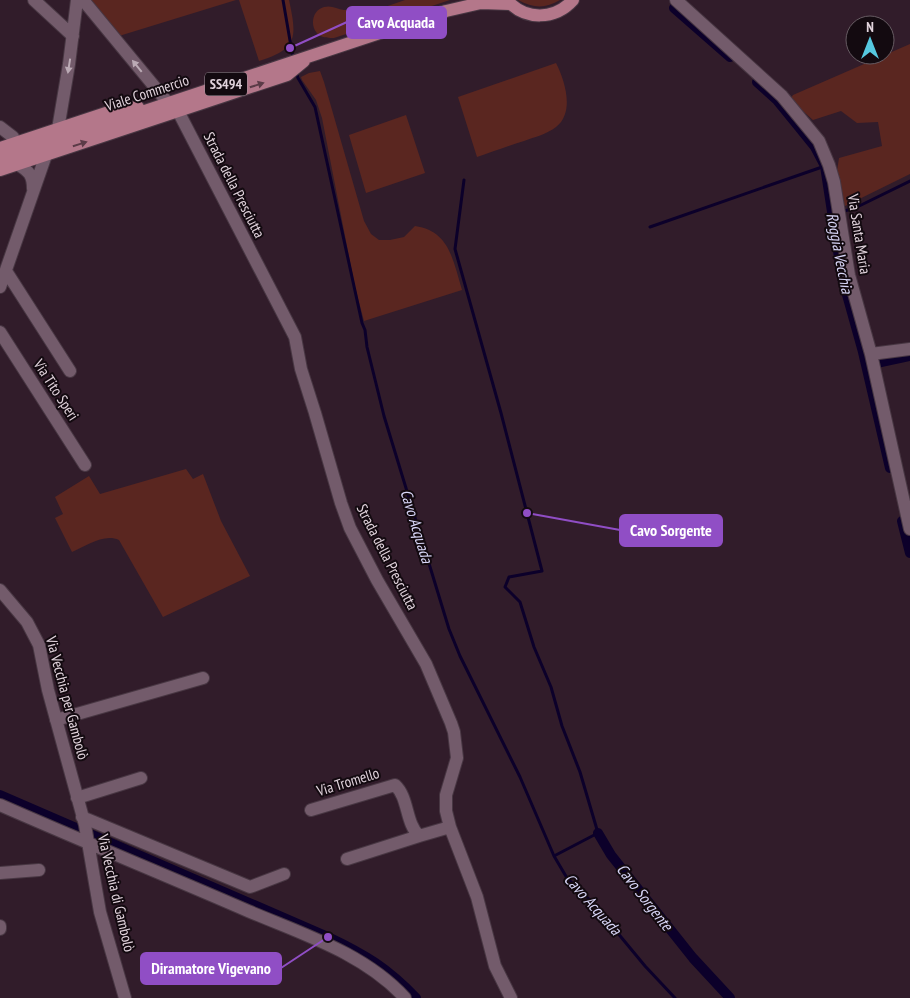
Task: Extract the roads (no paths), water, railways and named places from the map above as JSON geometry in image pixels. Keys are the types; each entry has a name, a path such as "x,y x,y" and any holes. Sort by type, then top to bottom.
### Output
{"main road":[{"name":"Viale Commercio","path":"446,11 467,0"},
{"name":"Viale Commercio","path":"0,159 173,107 285,70 304,60 446,11 481,3 509,2 524,13 539,16 562,10 574,0"},
{"path":"0,148 112,111 173,107"},
{"path":"0,170 46,155 173,107"}],"street":[{"path":"34,0 73,36"},
{"path":"58,129 77,0"},
{"name":"Strada della Presciutta","path":"83,0 173,107 295,337 301,369 350,528 377,580 426,664 454,732 457,758 446,795 446,811 450,827 477,897 495,966 511,998"},
{"name":"Via Santa Maria","path":"676,0 782,96 819,141 829,165 849,274 872,361 910,529"},
{"path":"0,127 13,137"},
{"path":"0,287 46,155"},
{"path":"17,164 29,172 33,180 33,189"},
{"path":"6,271 70,371"},
{"name":"Via Tito Speri","path":"0,332 85,466"},
{"path":"872,361 910,349"},
{"name":"Via Vecchia per Gambolò","path":"0,590 27,622 39,645 48,690 84,821"},
{"path":"56,720 203,678"},
{"path":"77,798 141,778"},
{"name":"Via Tromello","path":"311,810 395,785 401,790 413,830 419,836"},
{"path":"0,805 87,840 349,955 389,982 405,998"},
{"path":"84,821 250,887 284,874"},
{"name":"Via Vecchia di Gambolò","path":"84,821 100,912 125,998"},
{"path":"347,859 450,827"},
{"path":"0,873 39,870"}],"waterway":[{"name":"Cavo Acquada","path":"283,0 293,58"},
{"name":"Roggia Vecchia","path":"674,8 730,57"},
{"name":"Cavo Acquada","path":"296,72 315,107 365,330 367,347 384,416 449,629 460,656 520,777 554,856 567,878 592,902 645,966 675,998"},
{"name":"Roggia Vecchia","path":"757,82 777,100 799,127 815,147 825,166 842,277 863,352 890,468"},
{"path":"650,227 825,166"},
{"name":"Cavo Sorgente","path":"464,180 455,249 501,413 542,571 509,577 505,587 520,602 534,647 551,687 562,726 580,772 598,833 554,856"},
{"path":"843,211 853,209 910,181"},
{"path":"867,365 910,356"},
{"name":"Roggia Vecchia","path":"902,521 910,553"},
{"path":"0,795 328,937 365,956 395,978 416,998"},
{"name":"Cavo Sorgente","path":"598,833 611,855 693,958 730,998"}],"place":[{"name":"Cavo Acquada","path":"290,48"},
{"name":"Cavo Sorgente","path":"527,513"},
{"name":"Diramatore Vigevano","path":"328,937"}]}
